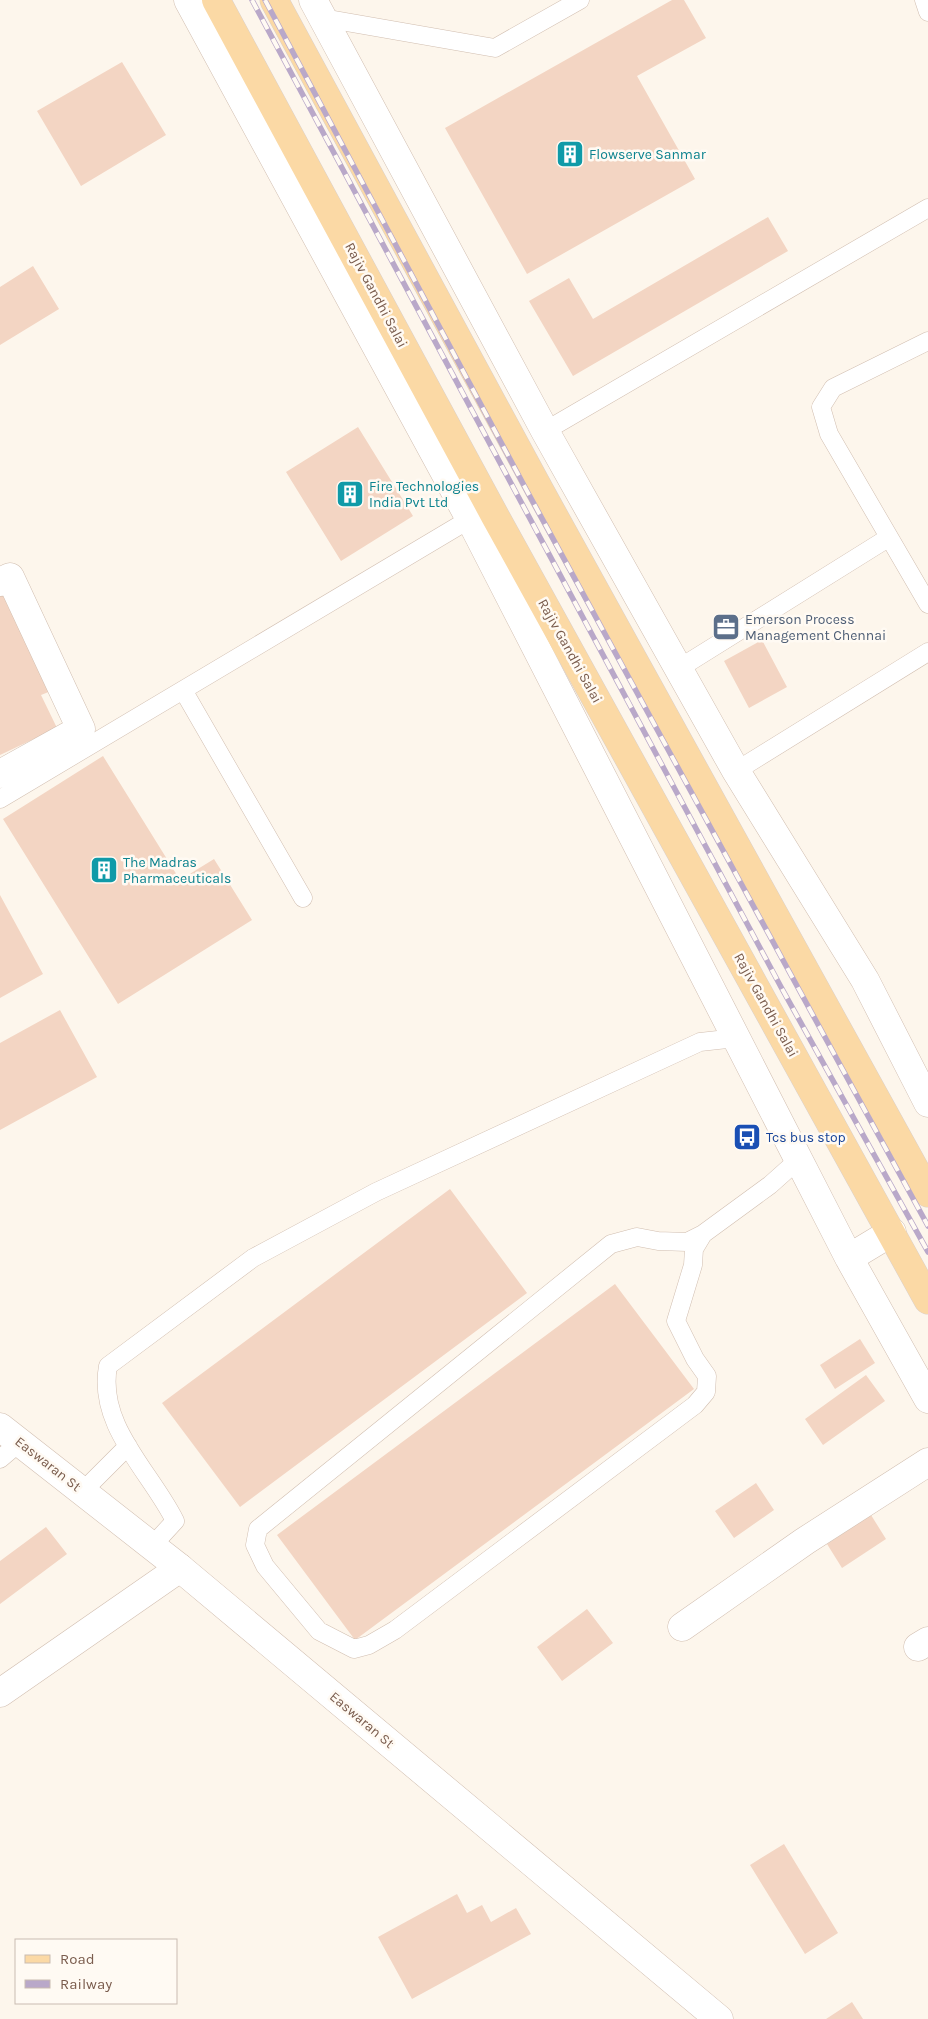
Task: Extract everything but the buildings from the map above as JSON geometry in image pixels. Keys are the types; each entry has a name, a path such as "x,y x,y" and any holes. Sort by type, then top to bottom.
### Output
{"main road":[{"name":"Rajiv Gandhi Salai","path":"216,0 500,525 928,1300"},
{"path":"274,0 540,491 928,1193"}],"street":[{"path":"188,0 470,520 849,1258 928,1399"},
{"path":"318,9 545,431 736,771 865,980 928,1103"},
{"path":"0,582 10,577 80,729 0,774"},
{"path":"849,1258 892,1232"},
{"name":"Easwaran St","path":"5,1438 83,1491 180,1568 711,2017"},
{"path":"682,1627 805,1541 928,1462"},
{"path":"0,1693 180,1568"}],"lane":[{"path":"318,9 495,48 580,0"},
{"path":"924,0 928,12"},
{"path":"545,431 928,208"},
{"path":"928,342 833,388 821,407 829,434 928,604"},
{"path":"0,799 470,520"},
{"path":"678,669 888,538"},
{"path":"736,771 928,652"},
{"path":"183,690 303,898"},
{"path":"152,1546 175,1521 128,1446 107,1402 105,1382 108,1366 253,1258 376,1192 700,1042 736,1038"},
{"path":"703,1234 694,1250 694,1265 676,1321 688,1347 707,1376 706,1392 695,1405 395,1630 369,1646 354,1648 319,1630 265,1566 255,1545 258,1529 611,1244 637,1237 687,1242 703,1234 770,1184 798,1160"},
{"path":"83,1491 128,1446"}],"railway":[{"path":"252,0 781,987 928,1252"},
{"path":"265,0 527,491 928,1226"}],"place":[{"name":"Flowserve Sanmar","path":"570,154"},
{"name":"Fire Technologies India Pvt Ltd","path":"350,494"},
{"name":"Emerson Process Management Chennai","path":"726,627"},
{"name":"The Madras Pharmaceuticals","path":"104,870"},
{"name":"Tcs bus stop","path":"747,1137"}]}
